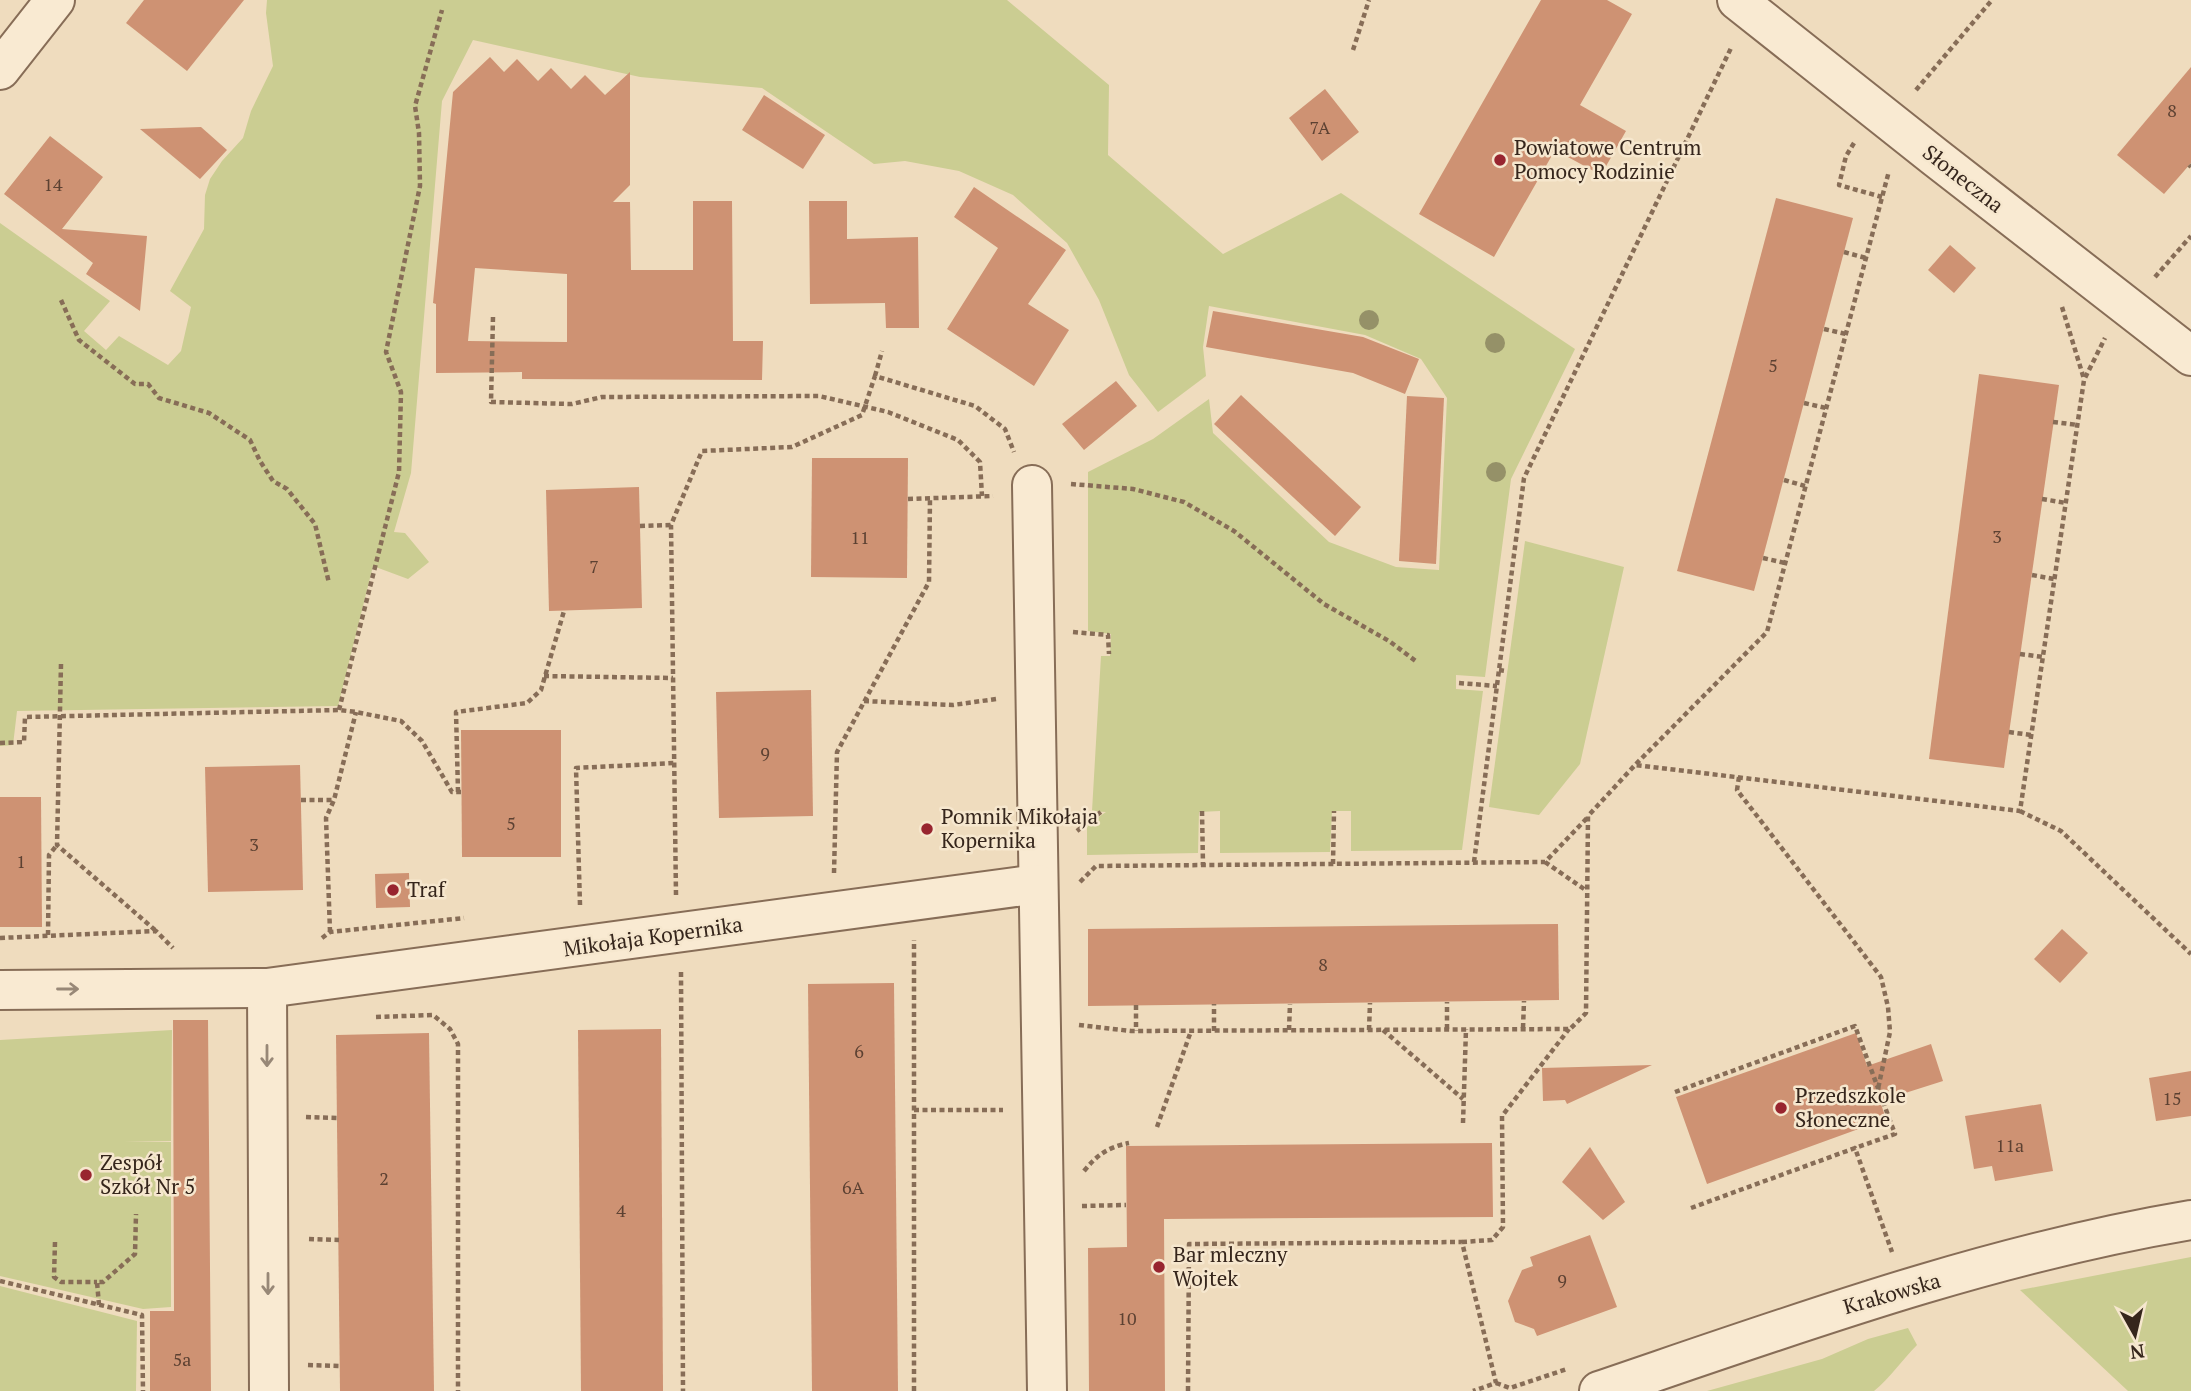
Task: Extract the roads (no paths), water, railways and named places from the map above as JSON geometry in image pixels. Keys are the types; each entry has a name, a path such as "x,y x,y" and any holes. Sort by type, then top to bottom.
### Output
{"street":[{"path":"0,70 55,0"},
{"name":"Słoneczna","path":"1744,6 2191,356"},
{"path":"1029,480 1047,1391"},
{"name":"Mikołaja Kopernika","path":"0,989 267,988 1038,884"},
{"path":"267,988 269,1391"},
{"name":"Krakowska","path":"1599,1391 1837,1309 1919,1285 2046,1250 2191,1220"}],"place":[{"name":"Powiatowe Centrum Pomocy Rodzinie","path":"1500,160"},
{"name":"Pomnik Mikołaja Kopernika","path":"927,829"},
{"name":"Traf","path":"393,890"},
{"name":"Przedszkole Słoneczne","path":"1781,1108"},
{"name":"Zespół Szkół Nr 5","path":"86,1175"},
{"name":"Bar mleczny Wojtek","path":"1159,1267"}]}
